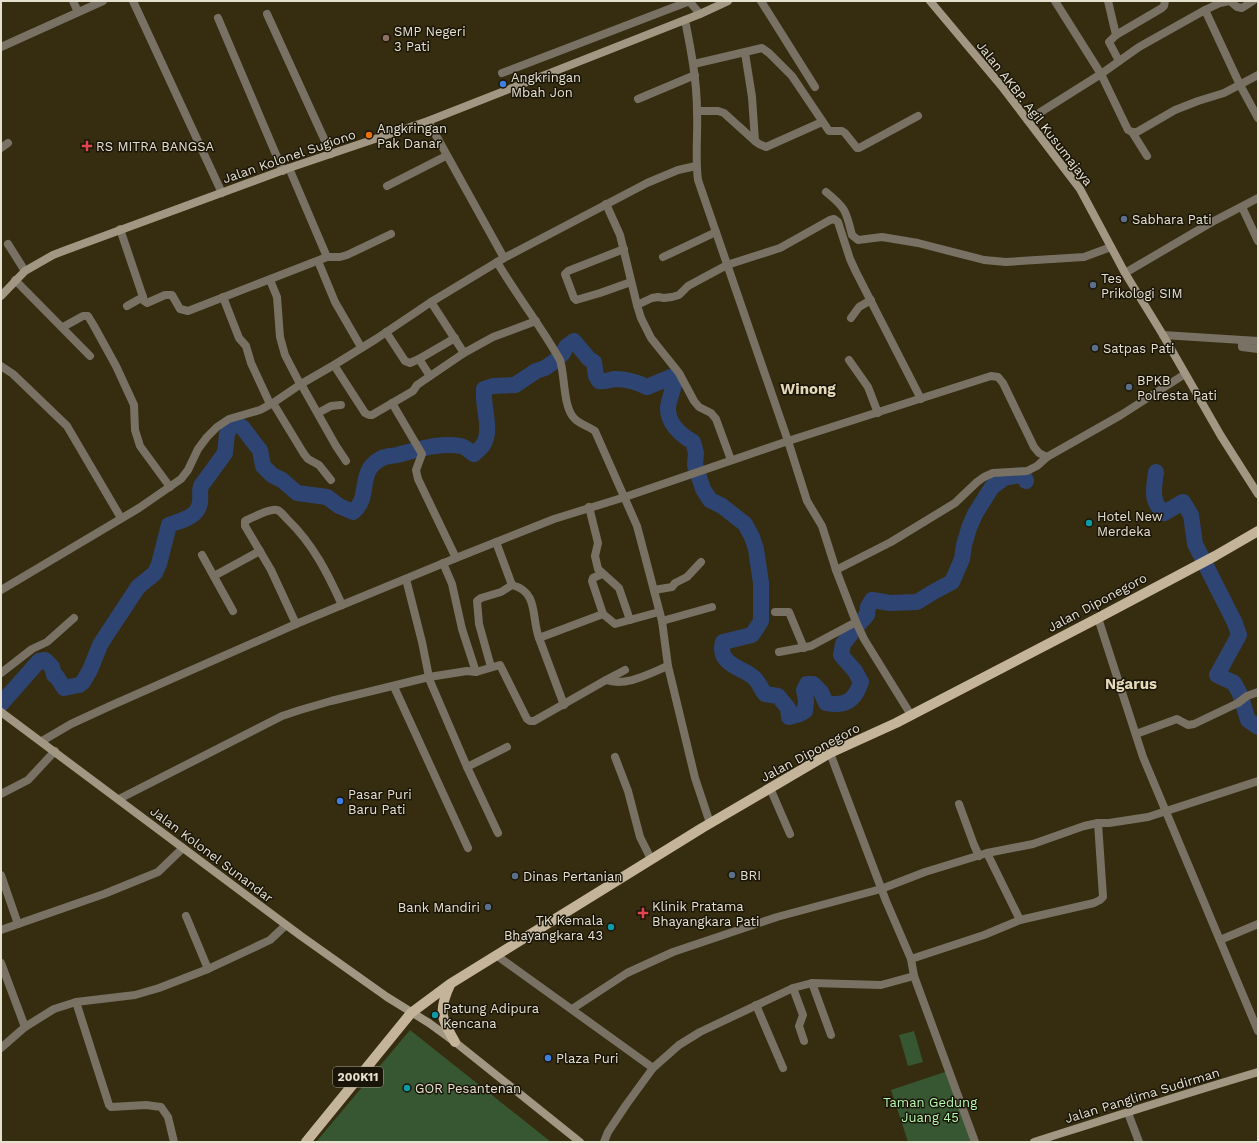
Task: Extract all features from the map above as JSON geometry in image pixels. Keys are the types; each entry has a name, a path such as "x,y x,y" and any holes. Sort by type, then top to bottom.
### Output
{"main road":[{"name":"Jalan Kolonel Sugiono","path":"1,296 25,271 53,255 286,169 428,121 700,14 728,1"},
{"name":"Jalan AKBP. Agil Kusumajaya","path":"930,1 1003,88 1080,189 1125,273 1163,335 1221,436 1258,494"},
{"name":"Jalan Diponegoro","path":"411,1013 450,984 651,859 830,753 911,715 1098,618 1215,556 1258,530"},
{"name":"Jalan Kolonel Sunandar","path":"2,712 286,924 387,997 455,1042 580,1142"},
{"path":"450,984 444,997 442,1011 445,1024 455,1042"},
{"name":"200K11","path":"306,1142 411,1013"},
{"name":"Jalan Panglima Sudirman","path":"1034,1142 1258,1072"}],"street":[{"path":"73,1 78,12"},
{"path":"1,47 103,1"},
{"path":"133,1 222,193"},
{"path":"502,73 690,1 700,14"},
{"path":"761,1 815,87"},
{"path":"1055,1 1100,74 1128,130 1132,132 1147,156"},
{"path":"1108,1 1116,36"},
{"path":"1119,60 1109,42 1116,36 1162,8 1165,1"},
{"path":"1028,120 1100,74 1119,60 1205,10 1220,3 1229,1 1237,7 1242,8 1253,1"},
{"path":"1205,10 1240,85 1258,118"},
{"path":"267,14 331,154"},
{"path":"218,18 327,257"},
{"path":"685,20 695,75 697,112 696,166 698,180 788,441 807,501 822,526 836,570 864,639 911,715"},
{"path":"694,64 745,53 759,48 769,53 792,76 829,131 842,131 857,148 918,116"},
{"path":"745,53 752,97 755,141"},
{"path":"638,99 695,75"},
{"path":"1132,132 1137,132 1175,110 1198,100 1224,93 1258,75"},
{"path":"697,112 718,111 724,113 755,141 766,147 822,122"},
{"path":"428,121 501,260 514,291 536,321 559,358 563,368 564,385 569,410 573,418 595,431 637,526 662,621 668,666 694,778 710,823"},
{"path":"387,186 446,156"},
{"path":"1,590 170,487 185,475 198,449 207,437 217,427 229,419 260,410 271,404 431,302 501,260 606,204 678,170 696,166"},
{"path":"826,192 839,202 846,212 852,236 858,240 882,237 918,243 984,260 1006,262 1084,257 1110,247"},
{"path":"1125,273 1212,222 1258,198"},
{"path":"606,204 620,235 641,318 651,338 679,373 694,401 699,407 711,413 716,420 731,460"},
{"path":"1242,206 1258,241"},
{"path":"637,305 652,298 664,298 679,295 688,286 727,265 780,248 834,219 840,224 850,259 921,399"},
{"path":"120,229 144,301 147,303 165,295 172,295 180,310 188,311 327,257 340,257 347,255 391,234"},
{"path":"662,257 716,232"},
{"path":"8,244 25,271"},
{"path":"624,249 568,271 565,274 576,300 632,282"},
{"path":"318,261 335,302 362,347"},
{"path":"15,280 90,356"},
{"path":"270,280 277,297 280,338 290,367 346,461"},
{"path":"127,306 143,297"},
{"path":"223,297 239,338 246,346 251,364 271,404 304,454 308,459 319,465 331,480"},
{"path":"851,318 859,307 871,300"},
{"path":"431,302 464,353"},
{"path":"63,327 83,316 88,316 123,379 134,406 134,430 140,446 170,487"},
{"path":"334,365 365,413 372,415 413,391 417,385 464,353 493,337 536,321"},
{"path":"386,332 405,361 410,363 455,338"},
{"path":"1163,335 1258,341"},
{"path":"1242,341 1242,347 1258,349"},
{"path":"419,359 430,376"},
{"path":"850,360 868,387 878,412"},
{"path":"1,366 13,374 67,426 121,518"},
{"path":"836,570 892,542 949,507 984,477 994,473 1027,471 1037,466 1047,457 1121,415 1185,374"},
{"path":"42,741 70,724 296,624 554,519 625,497 788,441 991,376 998,378 1003,384 1034,446 1039,453 1047,457"},
{"path":"392,403 422,456 416,470 418,479 456,558"},
{"path":"318,413 331,406 342,405"},
{"path":"589,507 598,544 595,556 598,569 619,588 630,620"},
{"path":"296,624 271,570 247,530 244,523 247,520 272,510 279,511 300,532 313,548 328,575 342,606"},
{"path":"496,542 512,585"},
{"path":"214,576 260,552"},
{"path":"202,555 233,611"},
{"path":"654,590 672,587 675,583 687,577 701,562"},
{"path":"443,563 452,584 462,629 476,672"},
{"path":"602,574 593,578 592,581 604,614 615,624 659,612"},
{"path":"406,579 430,679 498,833"},
{"path":"491,667 479,624 477,601 479,598 501,592 512,585 522,588 532,603 535,627 564,705"},
{"path":"662,621 712,606"},
{"path":"776,612 789,612 804,648"},
{"path":"539,638 604,614"},
{"path":"1,673 32,649 47,642 74,618"},
{"path":"1098,618 1143,757 1258,1031"},
{"path":"779,652 811,646 856,622"},
{"path":"119,799 282,716 330,701 467,671 476,672 499,664 502,666 530,722 564,705 625,670"},
{"path":"606,680 617,682 638,678 668,666"},
{"path":"395,689 468,848"},
{"path":"1136,734 1178,719 1188,725 1194,724 1238,703 1247,696 1258,692"},
{"path":"468,767 507,747"},
{"path":"1,794 28,780 55,751"},
{"path":"830,753 881,889 910,959 914,976 975,1142"},
{"path":"615,757 628,791 640,837 651,859"},
{"path":"572,1009 627,974 673,952 776,917 881,889 925,872 983,854 1033,844 1060,834 1098,823 1126,821 1148,817 1258,781"},
{"path":"770,788 790,834"},
{"path":"959,804 974,846 983,854 1020,920"},
{"path":"910,959 977,937 1020,920 1094,903 1100,900 1103,896 1098,823"},
{"path":"1,930 117,889 158,872 183,848"},
{"path":"1,875 18,924"},
{"path":"186,916 208,969"},
{"path":"1,1048 26,1027 54,1009 76,1002 135,995 159,988 208,969 270,940 286,924"},
{"path":"1220,940 1258,924"},
{"path":"496,956 653,1068"},
{"path":"1,962 26,1027"},
{"path":"604,1142 608,1132 653,1068 679,1045 700,1032 793,988 812,983 881,985 914,976"},
{"path":"812,983 831,1035"},
{"path":"793,988 803,1015 799,1026 804,1041"},
{"path":"76,1002 109,1105 114,1108 146,1105 161,1107 168,1117 174,1142"},
{"path":"756,1005 783,1068"},
{"path":"1128,1113 1139,1142"}],"green space":[{"path":"410,1030 551,1142 316,1142"},
{"path":"914,1031 923,1062 908,1066 899,1035"},
{"name":"Taman Gedung Juang 45","path":"948,1071 975,1142 908,1142 891,1090"}],"waterway":[{"path":"1,704 39,661 45,660 52,667 54,675 64,688 79,685 83,682 90,670 100,645 138,587 155,573 159,564 169,525 188,518 196,512 199,507 201,486 225,453 227,434 230,428 237,424 243,428 260,450 263,466 272,475 282,480 297,493 327,497 339,506 353,512 361,502 367,473 370,468 382,458 429,447 445,445 463,447 474,454 483,445 486,439 487,425 484,389 493,386 515,385 536,371 545,368 555,361 563,353 566,347 574,341 589,359 594,362 596,376 599,381 615,379 624,380 636,382 647,387 671,377 675,379 668,407 668,413 676,428 693,442 696,453 695,465 703,489 710,500 722,506 745,524 752,537 756,549 761,583 761,621 752,635 723,642 722,649 726,660 730,664 754,678 765,694 778,696 788,708 789,717 805,711 806,700 804,690 807,684 813,684 821,692 826,703 839,704 853,698 861,682 855,671 841,655 843,644 854,630"},
{"path":"1156,472 1154,494 1157,504 1164,513 1183,502 1191,515 1195,544 1235,623 1239,635 1217,675 1234,683 1240,694 1248,720 1258,727"},
{"path":"859,624 867,615 868,607 872,600 890,603 917,602 952,582 962,559 969,528 975,514 992,487 1004,478 1020,475 1024,476 1026,481"}],"place":[{"name":"SMP Negeri 3 Pati","path":"386,38"},
{"name":"Angkringan Mbah Jon","path":"503,84"},
{"name":"Angkringan Pak Danar","path":"369,135"},
{"name":"RS MITRA BANGSA","path":"87,146"},
{"name":"Sabhara Pati","path":"1124,219"},
{"name":"Tes Prikologi SIM","path":"1093,285"},
{"name":"Satpas Pati","path":"1095,348"},
{"name":"BPKB Polresta Pati","path":"1129,387"},
{"name":"Hotel New Merdeka","path":"1089,523"},
{"name":"Pasar Puri Baru Pati","path":"340,801"},
{"name":"BRI","path":"732,875"},
{"name":"Dinas Pertanian","path":"515,876"},
{"name":"Bank Mandiri","path":"488,907"},
{"name":"Klinik Pratama Bhayangkara Pati","path":"643,913"},
{"name":"TK Kemala Bhayangkara 43","path":"611,927"},
{"name":"Patung Adipura Kencana","path":"435,1015"},
{"name":"Plaza Puri","path":"548,1058"},
{"name":"GOR Pesantenan","path":"407,1088"}],"district":[{"name":"Winong","path":"808,389"},
{"name":"Ngarus","path":"1131,684"}]}
